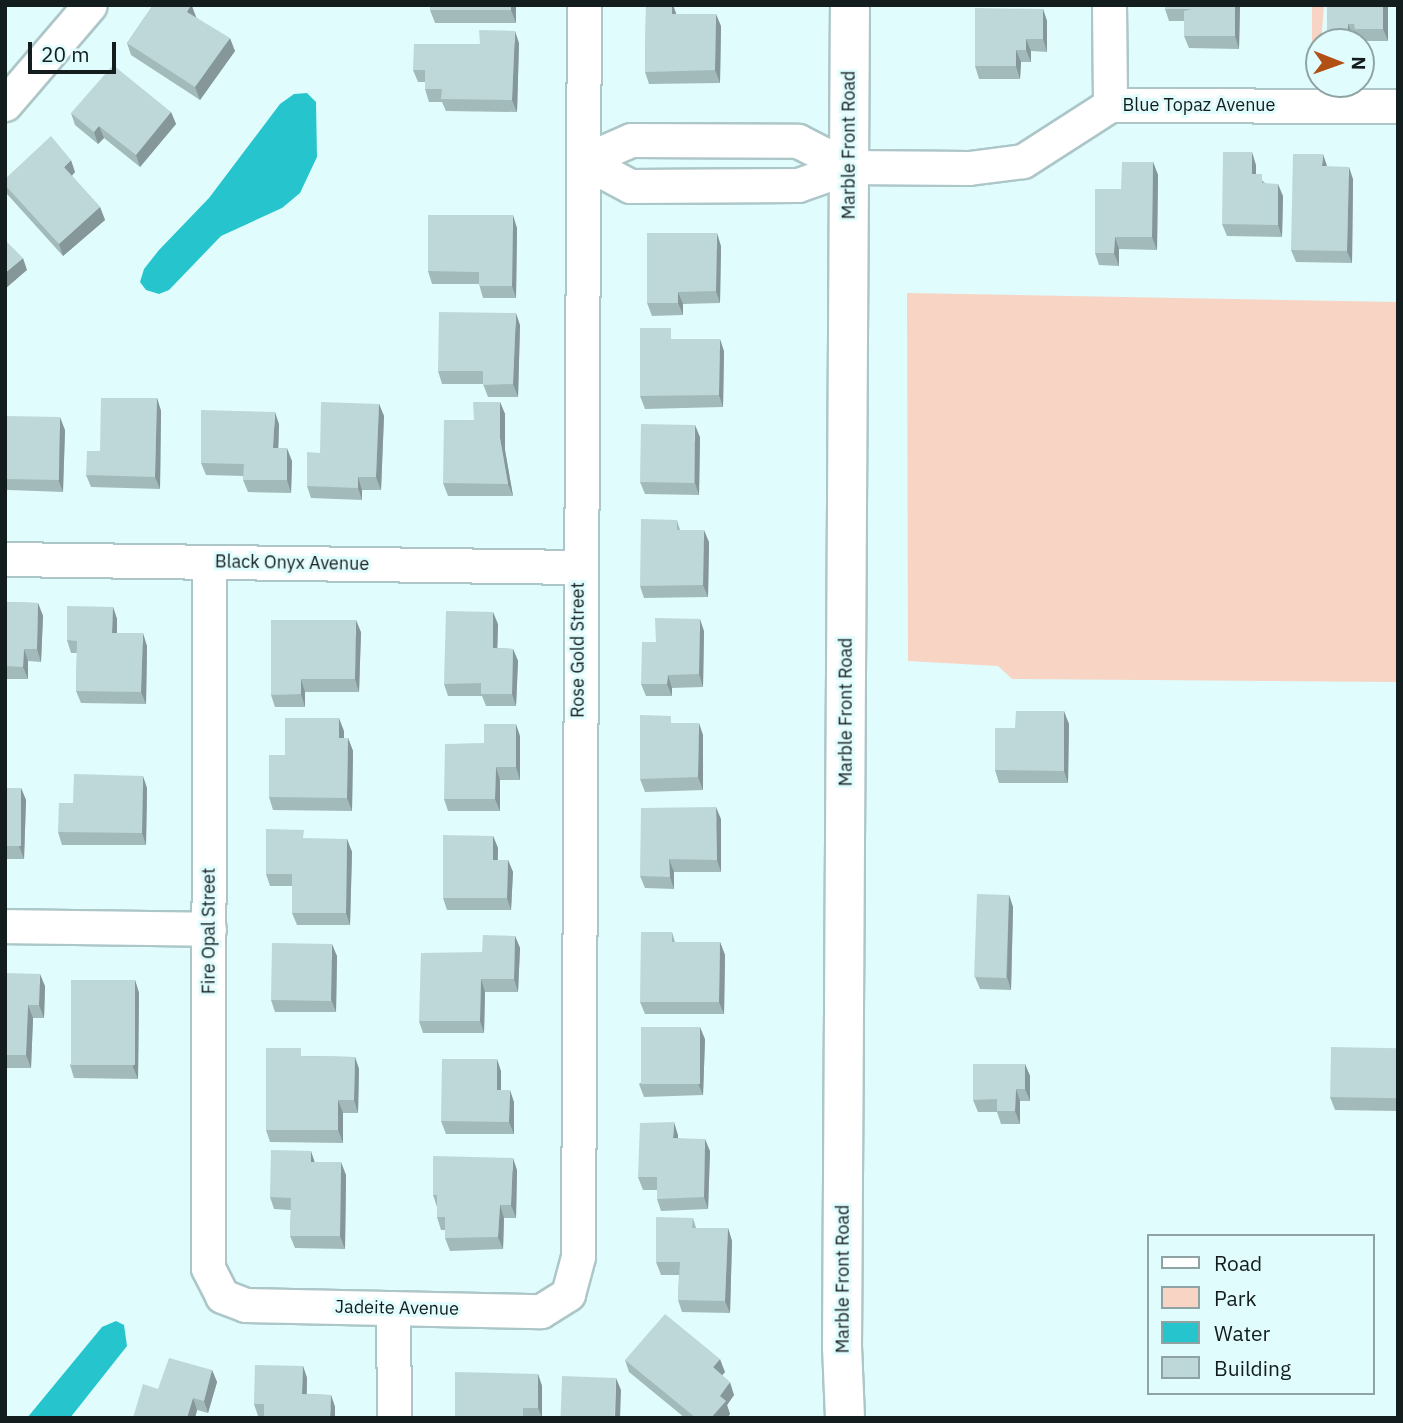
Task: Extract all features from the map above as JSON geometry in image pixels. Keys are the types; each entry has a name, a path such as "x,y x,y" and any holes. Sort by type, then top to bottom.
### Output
{"street":[{"path":"5,104 90,5"},
{"name":"Rose Gold Street","path":"568,1294 578,1256 578,567 584,5"},
{"name":"Marble Front Road","path":"845,1418 842,1333 849,5"},
{"path":"1109,5 1110,105"},
{"name":"Blue Topaz Avenue","path":"583,161 631,186 798,185 849,167 969,168 1023,161 1110,105 1398,106"},
{"name":"Blue Topaz Avenue","path":"583,161 631,140 797,141 849,167"},
{"name":"Black Onyx Avenue","path":"5,559 578,567"},
{"name":"Fire Opal Street","path":"209,562 208,1268 222,1296"},
{"path":"5,926 209,929"},
{"name":"Jadeite Avenue","path":"222,1296 245,1306 541,1311 568,1294"},
{"path":"393,1308 394,1418"}],"green space":[{"path":"1312,5 1324,5 1322,28 1312,28"},
{"path":"907,293 1398,302 1398,682 1012,679 998,666 908,661"}],"water":[{"path":"307,93 316,102 317,157 300,193 282,208 221,236 169,290 159,294 146,290 140,282 144,269 159,250 209,198 280,104 294,94"},
{"path":"116,1321 124,1325 127,1346 70,1418 27,1418 102,1327"}],"building":[{"path":"153,5 191,5 187,12 230,38 195,87 127,43"},
{"path":"430,5 511,5 511,10 430,10"},
{"path":"646,5 672,5 672,14 716,14 715,70 645,72"},
{"path":"1165,5 1235,5 1235,36 1184,36 1184,11 1192,9 1165,9"},
{"path":"1327,5 1383,5 1383,29 1355,28 1354,24 1348,24 1348,28 1327,28"},
{"path":"975,8 1043,9 1043,39 1026,39 1026,50 1016,50 1016,66 975,66"},
{"path":"479,30 515,31 512,100 441,99 442,89 425,89 425,70 413,70 414,44 480,44"},
{"path":"113,65 171,112 136,155 99,126 94,132 71,113"},
{"path":"51,136 71,160 64,167 100,207 59,244 5,185 5,179"},
{"path":"1223,152 1252,152 1252,174 1262,174 1262,183 1278,184 1278,225 1222,224"},
{"path":"1293,154 1323,154 1322,166 1349,167 1347,251 1291,250"},
{"path":"1122,162 1153,162 1152,237 1115,237 1114,253 1095,253 1095,189 1121,189"},
{"path":"428,215 513,215 512,286 479,286 479,272 428,271"},
{"path":"647,233 717,233 716,291 678,292 678,303 647,303"},
{"path":"5,240 23,258 5,273"},
{"path":"439,312 516,313 513,384 483,385 483,371 438,371"},
{"path":"640,328 671,328 671,339 720,339 719,395 640,396"},
{"path":"101,398 157,398 155,477 86,475 87,451 100,451"},
{"path":"321,402 379,404 376,477 358,477 358,488 307,486 307,452 320,453"},
{"path":"473,402 500,402 500,438 508,484 443,483 444,420 474,420"},
{"path":"201,410 275,412 273,448 287,448 287,480 243,480 244,464 201,463"},
{"path":"6,416 60,417 59,480 5,479"},
{"path":"641,424 695,425 694,483 640,482"},
{"path":"641,519 677,520 677,530 704,530 703,585 640,586"},
{"path":"5,602 38,603 37,649 24,649 23,667 5,666"},
{"path":"67,606 113,607 112,633 143,633 141,692 76,691 77,641 67,640"},
{"path":"446,611 493,612 493,648 513,649 512,694 481,694 481,683 444,684"},
{"path":"655,618 700,619 699,674 668,675 667,684 641,684 642,642 656,642"},
{"path":"271,620 356,620 355,679 301,679 301,694 271,695"},
{"path":"1016,711 1064,711 1064,771 995,770 995,728 1015,728"},
{"path":"640,715 671,716 671,723 699,723 698,777 640,779"},
{"path":"285,718 339,718 339,738 348,738 347,798 269,797 269,755 285,755"},
{"path":"484,724 516,724 516,767 496,767 495,799 444,799 445,744 484,743"},
{"path":"74,774 143,776 142,833 58,832 59,803 73,803"},
{"path":"5,788 21,788 21,846 5,846"},
{"path":"716,807 717,860 669,859 670,877 640,876 641,808"},
{"path":"266,829 304,830 303,838 347,839 346,913 292,913 292,874 266,874"},
{"path":"443,835 493,836 493,860 508,860 507,898 443,898"},
{"path":"977,894 1009,895 1006,978 974,977"},
{"path":"641,932 672,932 672,942 720,942 719,1002 640,1002"},
{"path":"483,935 515,936 514,979 481,979 480,1021 419,1021 421,953 482,952"},
{"path":"272,943 332,944 331,1001 271,1000"},
{"path":"5,973 40,974 39,1005 28,1005 26,1055 5,1055"},
{"path":"71,980 135,980 135,1065 71,1065"},
{"path":"641,1027 700,1027 700,1084 641,1084"},
{"path":"1331,1047 1398,1048 1397,1098 1330,1097"},
{"path":"266,1048 301,1048 301,1056 355,1057 354,1100 338,1100 338,1130 266,1130"},
{"path":"442,1059 497,1059 497,1090 510,1090 509,1122 441,1121"},
{"path":"973,1064 1025,1064 1025,1089 1016,1089 1015,1111 997,1111 997,1099 973,1100"},
{"path":"674,1122 673,1138 705,1139 704,1197 657,1199 657,1177 638,1177 640,1123"},
{"path":"271,1150 311,1151 311,1162 341,1162 340,1236 290,1236 291,1198 270,1197"},
{"path":"433,1156 513,1158 511,1205 500,1205 498,1237 445,1238 445,1217 437,1217 437,1195 433,1195"},
{"path":"656,1217 693,1218 692,1228 728,1228 725,1301 678,1300 680,1262 656,1262"},
{"path":"665,1314 720,1359 713,1367 730,1382 720,1396 726,1401 711,1418 696,1418 625,1360"},
{"path":"169,1358 212,1370 204,1401 193,1398 187,1418 133,1418 143,1384 158,1389"},
{"path":"255,1365 303,1366 302,1394 331,1395 330,1418 264,1418 264,1404 254,1404"},
{"path":"455,1372 538,1374 538,1408 523,1408 523,1418 455,1418"},
{"path":"562,1376 616,1378 615,1418 561,1418"}]}
